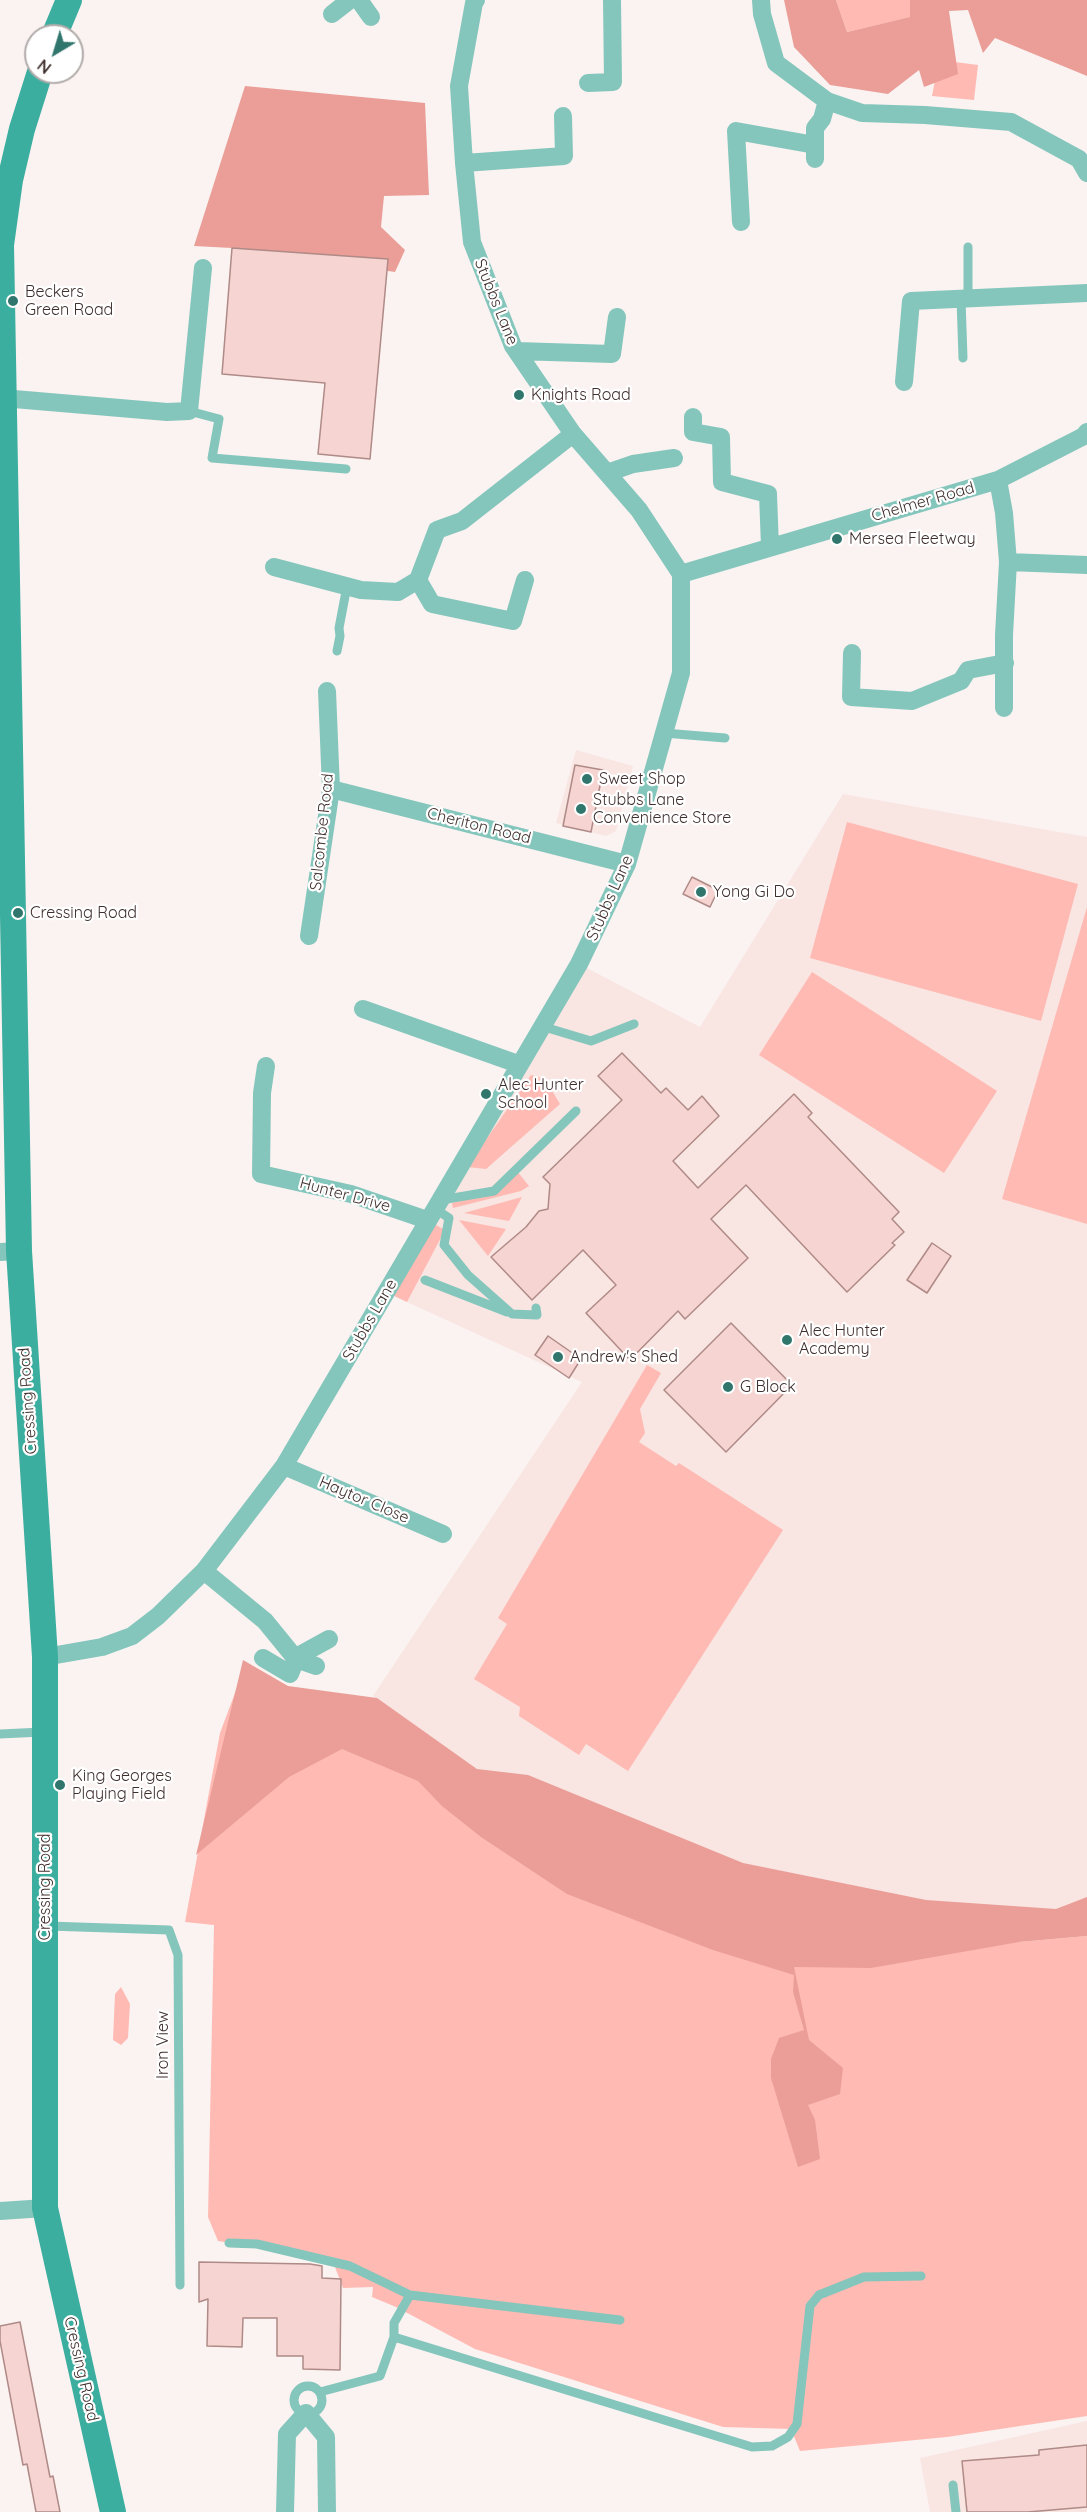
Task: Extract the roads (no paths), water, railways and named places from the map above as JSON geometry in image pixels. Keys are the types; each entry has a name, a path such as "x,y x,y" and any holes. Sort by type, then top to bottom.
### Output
{"street":[{"path":"59,24 69,0"},
{"path":"332,14 351,0"},
{"path":"359,0 371,18"},
{"name":"Stubbs Lane","path":"45,1657 102,1647 132,1636 158,1616 204,1571 284,1466 579,964 627,864 681,673 681,574 639,510 573,434 517,351 472,242 459,86 476,0"},
{"path":"588,83 613,82 612,0"},
{"path":"761,0 762,14 776,63 827,101 862,113 925,115 1011,123 1079,159 1087,173"},
{"name":"Cressing Road","path":"36,84 22,129 10,180 0,245 10,1251 45,1657 45,2208 113,2512"},
{"path":"741,222 736,131 815,152 815,128 822,118 827,101"},
{"path":"464,163 564,156 564,116"},
{"path":"3,398 167,412 189,411 203,268"},
{"path":"904,382 911,301 1087,293"},
{"path":"517,351 612,354 617,317"},
{"path":"693,417 693,432 721,436 722,482 768,494 770,547"},
{"name":"Chelmer Road","path":"681,574 998,480 1084,436 1087,432"},
{"path":"274,567 361,590 398,592 418,580 437,530 462,521 573,434"},
{"path":"607,473 633,464 674,458"},
{"path":"998,480 1004,513 1008,562 1004,708"},
{"path":"1008,562 1087,566"},
{"path":"418,580 432,604 513,621 525,580"},
{"path":"852,653 851,697 912,701 961,681 968,670 1005,663"},
{"name":"Salcombe Road","path":"309,936 331,789 327,691"},
{"name":"Cheriton Road","path":"331,789 627,864"},
{"path":"363,1010 519,1064"},
{"name":"Hunter Drive","path":"266,1066 262,1093 261,1174 434,1210"},
{"name":"Haytor Close","path":"284,1466 443,1534"},
{"path":"204,1571 265,1621 296,1659 316,1666"},
{"path":"263,1658 290,1674 300,1655 329,1639"},
{"path":"0,2211 45,2208"},
{"path":"285,2512 287,2434 306,2413 326,2437 327,2512"}],"lane":[{"path":"963,358 968,247"},
{"path":"189,411 219,419 212,458 346,469"},
{"path":"338,651 339,628 347,586"},
{"path":"664,733 725,738"},
{"path":"541,1026 591,1041 634,1024"},
{"path":"434,1210 494,1191 576,1111"},
{"path":"434,1210 449,1218 444,1245 468,1275 512,1314"},
{"path":"425,1280 512,1314 537,1315 537,1308"},
{"path":"0,1734 45,1732"},
{"name":"Iron View","path":"45,1926 170,1930 178,1956 180,2285"},
{"path":"229,2243 256,2244 350,2266 410,2295 620,2320"},
{"path":"394,2337 752,2447 772,2446 788,2437 797,2424 810,2306 819,2295 864,2277 921,2276"},
{"path":"320,2392 322,2401 319,2409 306,2413 296,2405 297,2392 309,2386 320,2392 380,2376 394,2337 394,2323 410,2295"},
{"path":"953,2485 956,2512"}],"place":[{"name":"Beckers Green Road","path":"13,301"},
{"name":"Knights Road","path":"519,395"},
{"name":"Mersea Fleetway","path":"837,539"},
{"name":"Sweet Shop","path":"587,779"},
{"name":"Stubbs Lane Convenience Store","path":"581,809"},
{"name":"Yong Gi Do","path":"701,892"},
{"name":"Cressing Road","path":"18,913"},
{"name":"Alec Hunter School","path":"486,1094"},
{"name":"Alec Hunter Academy","path":"787,1340"},
{"name":"Andrew's Shed","path":"558,1357"},
{"name":"G Block","path":"728,1387"},
{"name":"King Georges Playing Field","path":"60,1785"}]}
